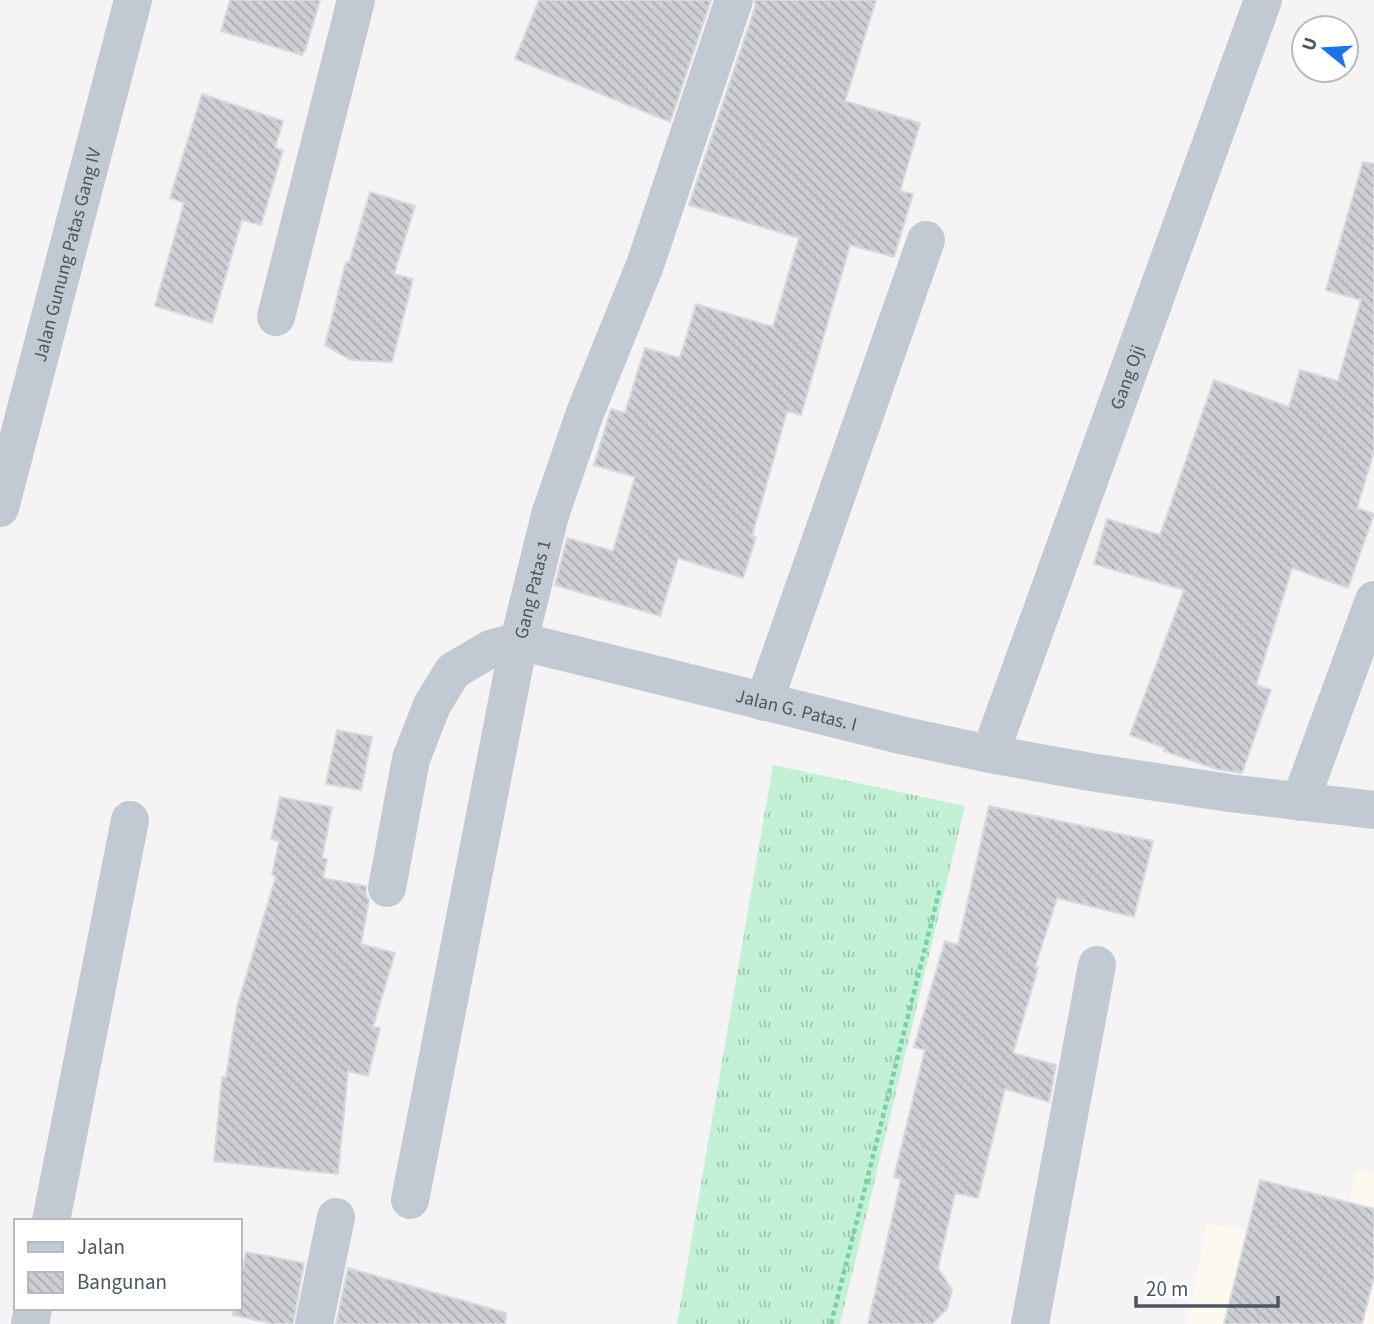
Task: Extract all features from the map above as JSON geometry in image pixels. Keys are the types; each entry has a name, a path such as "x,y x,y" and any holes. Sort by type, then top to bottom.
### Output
{"street":[{"name":"Jalan Gunung Patas Gang IV","path":"0,508 133,0"},
{"path":"276,317 356,0"},
{"name":"Gang Patas 1","path":"410,1200 519,641 550,515 585,413 645,265 734,0"},
{"name":"Gang Oji","path":"990,754 1263,0"},
{"path":"764,702 926,240"},
{"path":"1300,802 1374,600"},
{"path":"387,888 411,760 432,705 453,671 491,649 519,641"},
{"name":"Jalan G. Patas. I","path":"519,641 905,736 990,754 1116,776 1374,810"},
{"path":"51,1219 130,820"},
{"path":"1030,1324 1097,965"},
{"path":"314,1324 335,1217"}],"path":[{"path":"831,1324 940,888"}],"shaded area":[{"path":"1356,1170 1374,1174 1374,1324 1187,1324 1207,1224 1340,1245"}],"green space":[{"path":"773,765 965,806 840,1324 677,1324"}],"building":[{"path":"230,0 320,0 305,51 302,55 221,31"},
{"path":"539,0 711,0 670,122 515,59"},
{"path":"755,0 876,0 845,101 920,123 900,191 913,194 894,257 850,245 801,415 787,411 752,536 756,537 743,578 678,558 660,616 555,585 567,538 613,551 635,477 594,465 611,409 625,413 645,348 680,358 696,304 773,327 799,238 689,205 755,7"},
{"path":"202,94 283,121 275,148 283,150 261,225 242,220 212,323 155,306 184,203 170,198"},
{"path":"1363,162 1374,164 1374,451 1357,508 1374,514 1348,588 1292,568 1256,685 1271,690 1242,773 1216,769 1164,751 1165,748 1130,735 1184,590 1094,564 1107,519 1160,535 1214,380 1289,407 1300,370 1338,381 1361,300 1326,290"},
{"path":"370,192 415,206 394,274 413,279 392,362 351,360 325,345 346,262 349,263"},
{"path":"337,730 372,737 361,790 326,784"},
{"path":"280,797 332,807 322,858 327,859 323,878 366,886 369,900 361,944 395,953 373,1027 380,1028 368,1076 348,1071 338,1174 214,1161 222,1077 226,1077 237,1007 276,876 272,875 279,841 271,839"},
{"path":"989,806 1153,841 1134,917 1057,898 1035,967 1038,968 1013,1053 1056,1065 1049,1102 1005,1089 978,1198 955,1193 938,1268 952,1290 947,1309 932,1324 868,1324 901,1179 894,1177 925,1050 914,1047 945,941 958,945"},
{"path":"1260,1180 1374,1209 1374,1277 1362,1324 1224,1324"},
{"path":"246,1252 304,1263 293,1324 273,1324 233,1315 234,1310 242,1310 242,1273"},
{"path":"348,1268 506,1313 505,1324 336,1324"}]}
